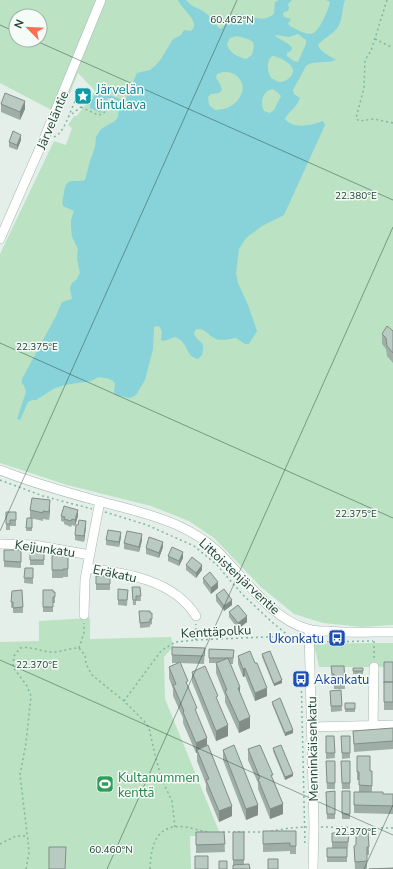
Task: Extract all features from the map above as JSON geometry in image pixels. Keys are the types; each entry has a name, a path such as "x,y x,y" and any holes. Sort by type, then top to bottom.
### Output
{"street":[{"name":"Järveläntie","path":"0,239 46,134 101,0"},
{"name":"Littoistenjärventie","path":"0,470 66,492 99,506 157,517 177,525 198,536 216,550 275,611 291,622 309,630 358,633 393,632"},
{"name":"Eräkatu","path":"99,506 87,568 121,573 148,581 181,598 192,609 196,616"},
{"name":"Keijunkatu","path":"0,544 34,545 90,555"},
{"path":"84,615 84,590 87,568"},
{"name":"Menninkäisenkatu","path":"309,630 311,728 309,827 313,869"},
{"path":"373,726 374,667"},
{"path":"311,728 393,725"}],"path":[{"path":"387,0 371,51 365,60 364,88 356,118 359,120 374,119 393,123"},
{"path":"375,39 388,46 393,46"},
{"path":"46,134 55,137 60,132 77,96 82,90"},
{"path":"67,118 81,107 85,101"},
{"path":"81,107 98,115 103,114 109,106"},
{"path":"0,480 43,496 99,506 147,524 194,546 216,564 243,595 259,610 298,642 380,641"},
{"path":"79,648 84,633 84,615"},
{"path":"196,616 196,640"},
{"name":"Kenttäpolku","path":"124,701 161,651 175,642 289,636"},
{"path":"374,641 374,667"},
{"path":"26,869 29,853 28,836 20,775 26,743 31,696 27,686 13,667 14,656 20,648 27,646 52,653 71,648 79,648 85,655 86,664 92,675 124,701 144,721 149,728 154,755 162,780 172,801 175,827"},
{"path":"301,671 309,827 305,846"},
{"path":"150,869 152,850 156,838 164,830 175,827 187,827 208,832"},
{"path":"220,832 259,833 309,827 393,828"},
{"path":"0,844 16,836 28,836"}],"green space":[{"path":"0,0 393,0 393,625 362,627 323,623 294,614 261,587 214,538 189,521 151,506 67,485 0,463 0,254 54,141 66,145 72,128 68,125 74,116 77,116 95,91 78,73 61,115 0,83"},
{"path":"90,618 90,639 171,637 173,647 164,657 165,699 221,836 190,836 191,869 0,869 0,642 39,641 39,621"},
{"path":"393,643 393,667 319,667 314,644"}],"water":[{"path":"178,0 186,0 210,17 221,29 235,14 259,19 269,17 274,14 275,2 279,0 292,0 288,4 288,11 284,12 283,14 284,17 291,19 288,24 290,26 311,34 317,30 326,15 330,2 326,0 345,0 339,25 318,45 323,52 336,60 312,63 306,66 293,90 294,94 300,98 299,101 285,119 293,125 298,126 323,121 325,125 284,215 262,226 246,238 239,249 236,273 238,283 248,305 257,331 249,344 245,344 236,338 218,340 201,329 195,330 194,334 203,344 202,355 198,359 191,355 183,343 175,337 164,341 161,340 162,332 160,327 154,327 153,349 145,380 136,395 129,398 116,395 114,392 114,382 111,379 99,377 91,381 55,388 36,400 28,402 20,420 17,419 26,392 24,385 22,384 22,379 62,302 72,299 70,288 80,273 77,259 78,249 72,237 71,228 71,220 74,211 63,206 65,188 71,181 85,180 95,147 96,137 101,129 115,121 118,117 119,103 113,98 108,98 101,113 90,108 90,104 96,92 107,94 125,101 137,73 150,70 161,59 173,39 181,35 184,30 191,31 194,27 193,20","holes":["298,34 306,40 306,44 298,62 287,56 287,53 291,51 292,48 290,45 275,36 289,37","237,36 253,42 254,46 252,55 246,59 234,54 227,44 230,38","272,56 275,56 287,62 293,70 291,76 285,81 280,82 271,78 268,66","223,72 232,73 239,78 242,84 242,91 240,98 234,104 226,108 215,110 209,105 208,97 211,94 219,93 222,90 216,78 217,74","273,89 281,96 274,110 270,113 264,111 262,104 263,97 266,92"]}],"building":[{"path":"5,93 25,101 20,112 1,104"},
{"path":"13,131 21,135 17,145 9,142"},
{"path":"387,326 393,331 393,353 387,346 386,338 382,334"},
{"path":"32,498 50,500 49,512 43,511 43,513 30,510"},
{"path":"64,506 78,510 75,520 72,519 71,521 64,519 65,517 61,516"},
{"path":"6,512 16,512 16,520 10,520 10,524 6,524"},
{"path":"27,518 32,518 32,528 26,528"},
{"path":"79,520 86,521 84,536 75,535 76,525 78,525"},
{"path":"108,530 121,532 119,542 106,540"},
{"path":"127,531 142,534 139,547 124,543"},
{"path":"149,537 163,542 159,553 146,548"},
{"path":"172,547 183,552 179,561 168,556"},
{"path":"4,550 21,550 21,562 4,561"},
{"path":"30,550 44,550 44,560 30,560"},
{"path":"56,553 68,553 68,569 52,570 52,555 56,555"},
{"path":"192,557 202,565 196,573 186,565"},
{"path":"25,568 33,568 33,578 24,578"},
{"path":"210,572 218,582 211,588 203,578"},
{"path":"96,576 110,576 110,584 96,584"},
{"path":"132,587 140,587 141,596 136,596 136,600 133,600"},
{"path":"118,589 128,590 127,600 118,600"},
{"path":"224,589 232,600 224,606 216,595"},
{"path":"22,590 23,607 13,608 13,602 11,602 12,591"},
{"path":"43,590 53,590 53,592 55,592 55,597 53,597 53,607 43,607"},
{"path":"238,605 247,616 238,623 229,612"},
{"path":"139,611 150,611 150,613 152,613 152,619 150,619 150,622 140,623"},
{"path":"172,647 205,648 204,656 172,655"},
{"path":"209,649 234,650 233,658 209,658"},
{"path":"250,651 255,663 257,663 267,688 255,693 245,668 243,669 238,656"},
{"path":"270,651 282,680 274,684 262,654"},
{"path":"228,658 250,717 239,722 225,691 227,690 216,663"},
{"path":"180,662 188,681 186,682 197,708 195,709 207,738 196,743 173,685 176,684 169,667"},
{"path":"384,662 393,662 393,682 384,682"},
{"path":"205,666 218,696 216,697 228,725 216,731 192,672"},
{"path":"331,666 344,666 345,684 334,684 334,674 332,674"},
{"path":"353,668 363,668 363,671 353,671"},
{"path":"384,682 393,682 393,702 384,702"},
{"path":"341,690 342,706 331,706 330,691"},
{"path":"280,698 293,730 285,733 272,702"},
{"path":"345,703 355,703 355,709 345,709"},
{"path":"393,728 393,741 354,744 353,731"},
{"path":"326,736 334,736 335,753 326,753"},
{"path":"341,736 350,736 350,753 342,753"},
{"path":"208,745 232,806 219,811 206,780 209,779 197,750"},
{"path":"234,745 258,805 246,809 223,750"},
{"path":"260,745 273,775 271,775 283,804 270,809 258,779 260,778 248,749"},
{"path":"281,745 293,774 285,777 273,748"},
{"path":"357,756 370,756 372,786 359,785"},
{"path":"326,761 335,761 335,783 327,783"},
{"path":"341,761 350,761 350,783 342,783"},
{"path":"335,791 335,814 327,814 326,792"},
{"path":"342,791 350,791 350,814 342,814"},
{"path":"354,792 383,792 383,794 393,794 393,806 354,805"},
{"path":"368,830 369,847 367,847 367,861 355,862 354,846 356,845 356,831"},
{"path":"263,831 296,831 296,846 290,846 290,843 263,844"},
{"path":"196,832 224,832 225,844 196,845"},
{"path":"233,832 244,832 244,860 233,860"},
{"path":"332,833 349,833 348,842 332,842"},
{"path":"49,847 66,847 65,869 49,869"},
{"path":"327,848 347,848 347,857 327,857"},
{"path":"195,856 208,856 208,869 195,869"},
{"path":"268,859 278,859 278,869 268,869"},
{"path":"219,861 227,861 227,869 219,869"},
{"path":"249,864 250,869 233,869 233,865"},
{"path":"393,868 393,869 369,869"}],"place":[{"name":"Järvelän lintulava","path":"83,96"},
{"name":"Ukonkatu","path":"337,638"},
{"name":"Akankatu","path":"301,679"},
{"name":"Kultanummen kenttä","path":"105,784"}]}
